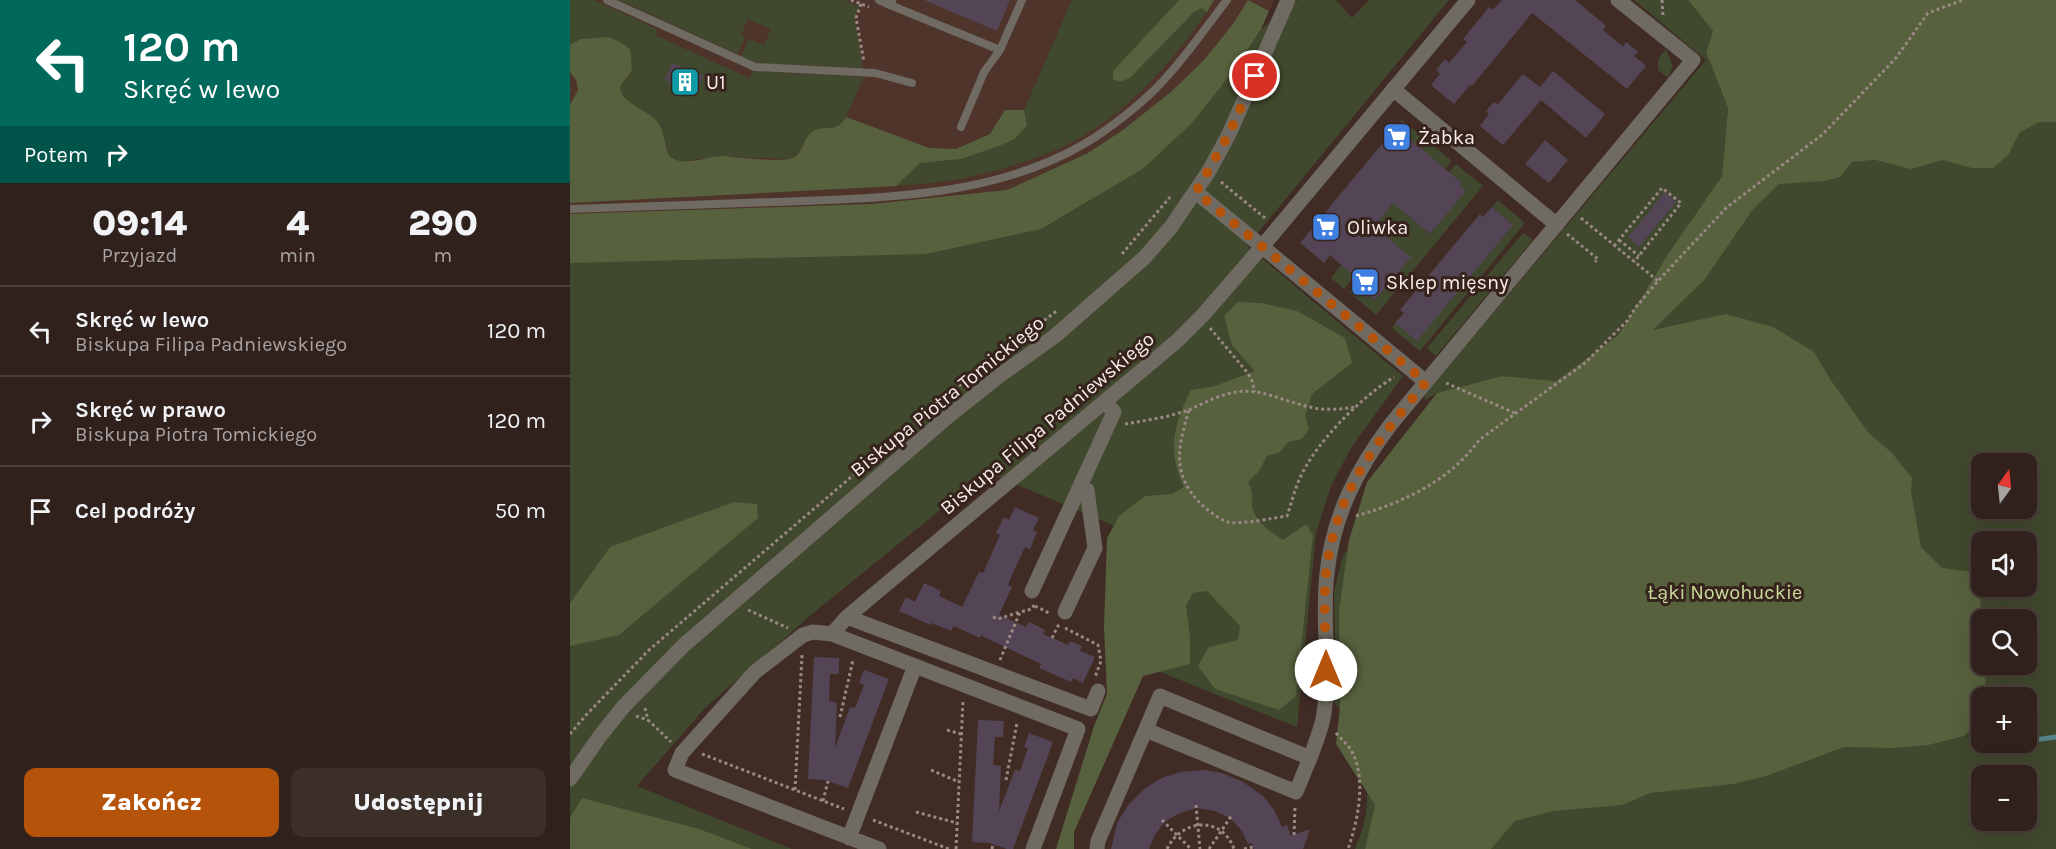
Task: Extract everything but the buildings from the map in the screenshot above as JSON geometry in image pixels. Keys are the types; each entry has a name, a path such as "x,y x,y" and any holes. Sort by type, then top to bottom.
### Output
{"street":[{"name":"Biskupa Piotra Tomickiego","path":"570,779 600,736 665,662 945,419 1055,336 1145,256 1171,227 1196,192 1229,134 1288,0"},
{"name":"Biskupa Filipa Padniewskiego","path":"832,634 847,617 1177,341 1203,315 1261,248 1467,0"},
{"path":"1146,730 1296,792 1323,718 1326,693 1326,574 1336,521 1364,461 1385,431 1693,60 1618,0"},
{"path":"1393,89 1557,225"},
{"path":"1196,192 1408,368 1428,379"},
{"path":"1033,598 1114,412 1105,402"},
{"path":"1059,617 1095,548 1087,490 1080,487"},
{"path":"847,617 1091,709 1098,691"},
{"path":"879,849 675,770 684,751 756,672 803,635 813,632 832,634 1078,729 1033,849"},
{"path":"849,838 915,666"},
{"path":"1097,849 1098,841 1160,696 1310,758"}],"lane":[{"path":"607,0 755,67 874,73 912,83"},
{"path":"879,0 891,2 1000,50"},
{"path":"961,126 984,72 1000,50 1023,0"},
{"path":"570,209 871,198 968,186 1009,177 1044,164 1084,144 1116,122 1161,83 1227,0"}],"path":[{"path":"1336,521 1372,512 1434,484 1468,456 1479,440 1585,363 1627,321 1658,281 1726,208 1823,134 1896,58 1928,13 1963,0"},
{"path":"861,4 856,18 865,73"},
{"path":"1219,178 1267,220 1275,231"},
{"path":"1614,246 1662,188 1681,203 1634,262"},
{"path":"1570,209 1658,281"},
{"path":"1557,225 1598,259 1595,262"},
{"path":"1619,240 1639,256"},
{"path":"1203,315 1210,328 1251,378 1255,392"},
{"path":"1189,410 1184,428 1179,468 1190,493 1209,511 1229,522 1287,516 1300,478 1316,451 1358,407 1387,382 1408,368"},
{"path":"1428,379 1517,414"},
{"path":"1108,425 1148,421 1189,410 1221,396 1238,392 1255,392 1311,408 1338,410 1358,407"},
{"path":"993,616 998,619 1032,609 1033,598"},
{"path":"1033,598 1100,648 1101,661 1090,688 1098,691"},
{"path":"733,603 803,635 795,790"},
{"path":"994,672 1020,612"},
{"path":"840,717 857,643"},
{"path":"633,696 645,708 648,720 684,751 795,790 949,849"},
{"path":"956,849 962,706"},
{"path":"1006,780 1021,707"},
{"path":"792,718 799,718"},
{"path":"1323,718 1350,749 1361,782 1353,836 1348,849"},
{"path":"947,730 961,735"},
{"path":"789,764 797,765"},
{"path":"932,771 959,782"},
{"path":"824,801 828,781"},
{"path":"1294,835 1296,792"},
{"path":"1196,805 1200,849"},
{"path":"916,812 957,824"},
{"path":"1209,849 1232,815"},
{"path":"1162,820 1191,849"},
{"path":"1167,849 1182,830 1198,825 1215,828 1221,832 1234,849"},
{"path":"992,849 993,844"},
{"path":"1245,849 1253,847"}],"shaded area":[{"path":"570,0 1274,0 1261,29 1144,168 570,262"}],"green space":[{"path":"570,0 594,0 657,29 655,35 749,78 753,71 864,77 843,124 837,127 817,129 805,140 799,152 789,159 721,156 680,162 669,156 663,134 623,98 621,86 629,76 570,45"},
{"path":"619,0 844,0 859,6 855,18 863,68 757,63 741,57 749,39 764,45 771,29 748,19 741,35 745,37 738,54"},
{"path":"1072,0 1179,0 1113,71 1121,82 1131,77 1194,12 1202,8 1207,12 1166,65 1135,97 1118,112 1081,137 1038,157 991,172 952,180 896,186 920,163 961,159 1015,139 1027,124 1024,110"},
{"path":"1179,0 1214,0 1207,12 1202,8 1194,12 1131,77 1121,82 1113,79 1113,71"},
{"path":"1248,0 1269,11 1261,29 1236,68 1191,124 1144,168 1041,229 926,254 570,263 570,214 872,204 1007,190 1088,153 1123,130 1172,91 1204,60 1233,24"},
{"path":"1298,0 1336,0 1352,18 1369,0 1449,0 1247,246 1403,376 1351,448 1331,486 1316,533 1297,727 1108,651 1115,526 987,472 811,615 706,707 637,786 792,849 570,849 570,262 1144,168 1191,124 1236,68 1261,29"},
{"path":"1634,0 1688,0 1713,31 1706,52 1728,108 1722,176 1668,254 1617,335 1556,381 1502,376 1437,393 1425,400 1425,394 1706,60"},
{"name":"Łąki Nowohuckie","path":"1688,0 2056,0 2056,122 2039,122 2020,132 2008,155 1993,168 1972,168 1943,160 1911,169 1875,160 1852,162 1840,177 1824,181 1779,184 1753,209 1705,279 1653,330 1726,314 1773,327 1814,352 1830,379 1868,432 1892,453 1912,478 1911,491 1921,547 1942,568 1968,571 1971,576 1971,597 1979,597 1982,609 1971,609 1971,675 1986,675 1985,687 1971,687 1971,728 1964,736 1928,745 1893,748 1844,747 1766,776 1733,784 1650,793 1622,805 1553,811 1515,821 1491,849 1365,849 1375,805 1336,744 1340,707 1339,611 1349,540 1367,482 1437,393 1502,376 1556,381 1618,335 1668,254 1722,176 1728,108 1706,52 1713,31"},
{"path":"609,37 630,49 632,70 621,86 623,96 656,120 661,128 669,156 681,161 716,156 769,160 792,158 796,156 811,133 815,130 838,126 846,117 929,148 956,149 990,134 1005,110 1024,110 1027,125 1015,139 999,146 961,159 920,163 896,186 570,203 570,105 578,90 576,80 570,72 570,45 581,39"},
{"path":"1666,49 1673,66 1668,78 1658,70 1658,59"},
{"name":"Łąki Nowohuckie","path":"2056,112 2056,849 1355,849 1366,813 1368,783 1358,734 1332,699 1335,640 1334,591 1343,556 1375,512 1420,500 1638,318 1780,181 1852,162 1874,160 1889,163"},
{"path":"1402,120 1452,161 1407,214 1429,234 1466,191 1460,186 1462,183 1449,172 1456,164 1483,186 1376,315 1349,292 1353,287 1366,298 1369,295 1375,300 1410,257 1366,263 1344,289 1331,278 1431,157 1396,127"},
{"path":"1498,200 1525,223 1420,351 1392,328 1395,323 1417,340 1513,225 1492,207"},
{"path":"1523,233 1533,240 1436,356 1427,348"},
{"path":"1238,302 1261,303 1297,311 1345,338 1352,363 1312,394 1305,415 1309,429 1302,439 1288,442 1280,452 1267,456 1259,471 1248,482 1253,510 1262,524 1270,531 1283,540 1306,524 1313,535 1296,696 1279,710 1215,689 1198,666 1209,647 1238,640 1240,626 1207,591 1193,593 1186,606 1190,636 1190,664 1143,676 1074,832 1074,849 1056,849 1094,726 1107,694 1104,627 1107,538 1119,516 1145,496 1172,494 1184,487 1175,461 1174,438 1180,415 1191,390 1215,386 1255,371 1232,345 1224,316"},
{"path":"734,502 757,504 758,518 619,635 570,646 570,603 610,547"},
{"path":"582,798 699,829 752,849 570,849 570,818"}],"waterway":[{"path":"2037,740 2056,737"}],"place":[{"name":"U1","path":"685,82"},
{"name":"Żabka","path":"1397,137"},
{"name":"Oliwka","path":"1326,227"},
{"name":"Sklep mięsny","path":"1365,282"}],"route":[{"path":"1255,76 1229,134 1196,192 1426,382 1364,461 1336,521 1326,574 1326,670"}]}
